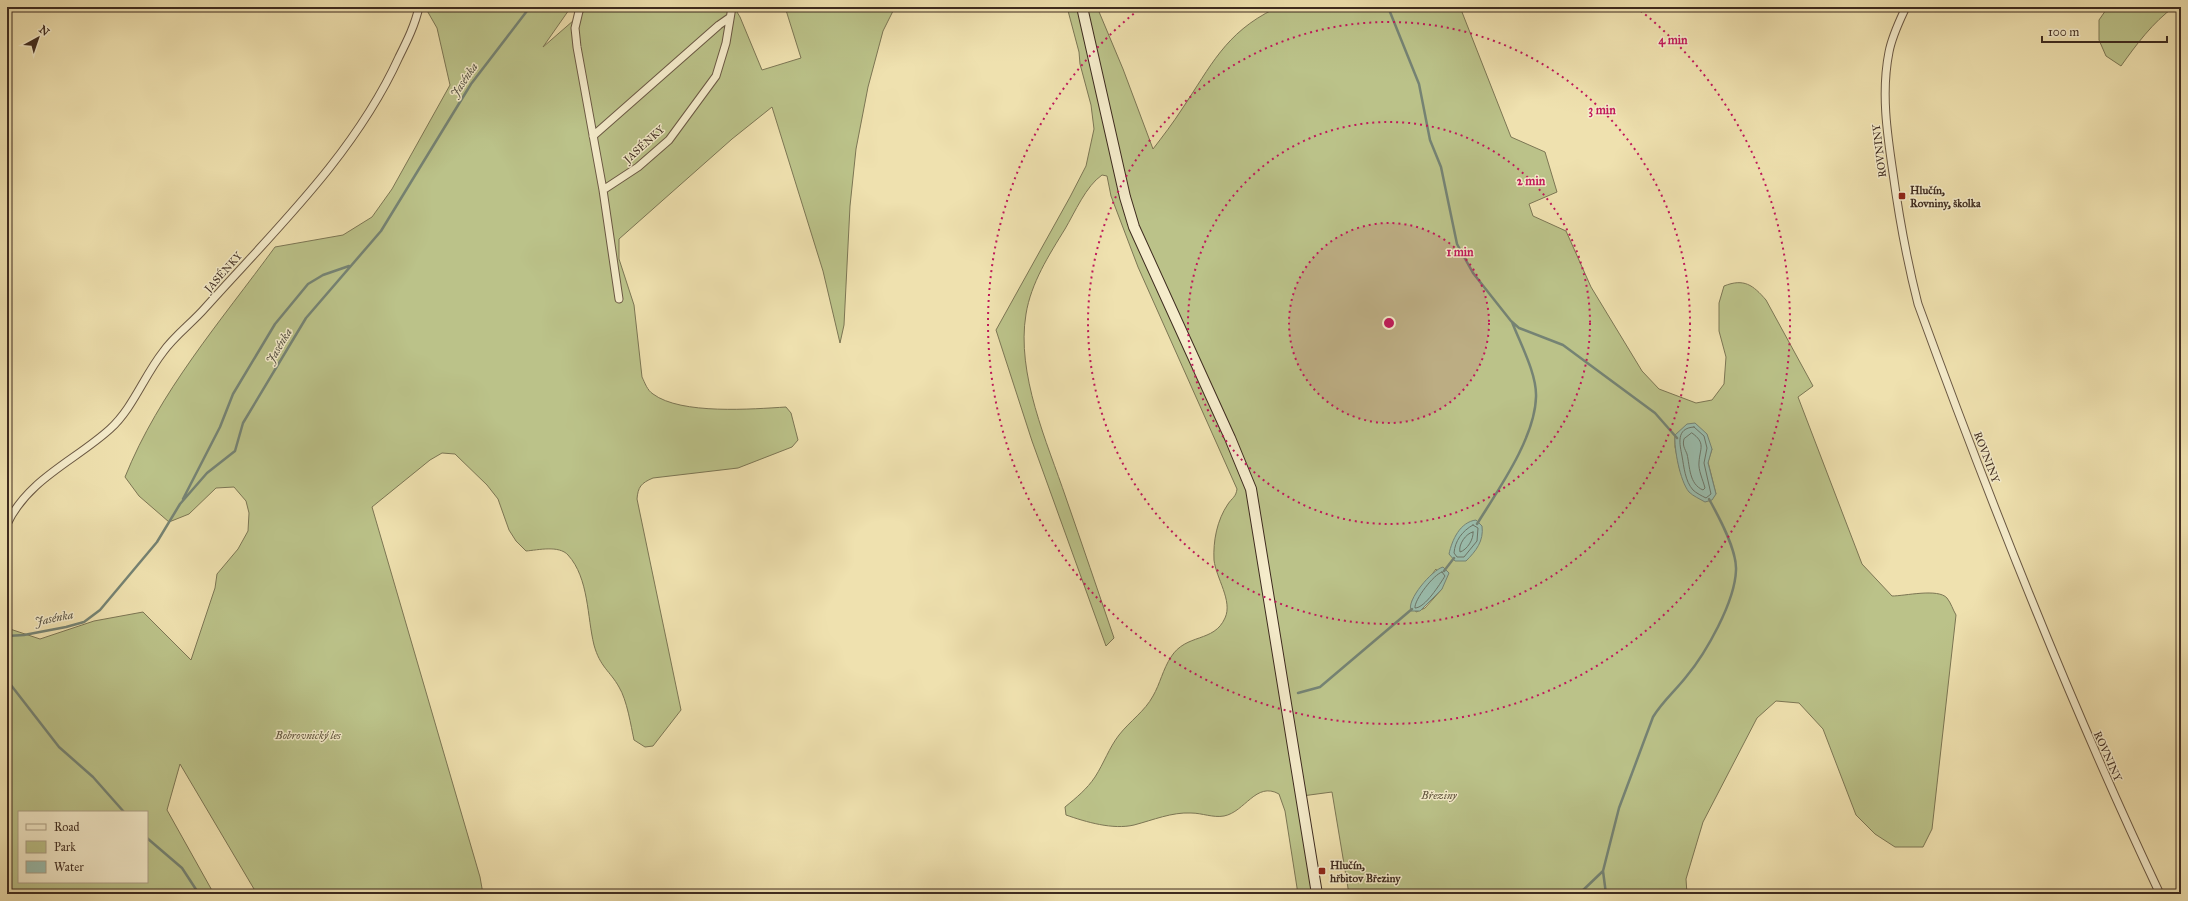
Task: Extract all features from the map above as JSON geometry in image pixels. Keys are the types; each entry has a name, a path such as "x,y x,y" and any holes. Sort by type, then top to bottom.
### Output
{"street":[{"name":"JASÉNKY","path":"7,524 35,487 61,464 110,429 134,399 163,351 199,314 330,167 383,92 411,30 418,7"},
{"path":"580,7 575,28 577,47 603,190 619,299"},
{"name":"JASÉNKY","path":"603,190 638,167 669,140 716,76 726,43 732,7"},
{"path":"1082,7 1125,197 1134,227 1239,458 1250,489 1317,894"},
{"name":"ROVNINY","path":"1906,7 1897,25 1889,53 1885,101 1895,188 1911,277 1918,304 1991,497 2074,704 2102,769 2160,894"},
{"path":"593,136 719,25 729,18"}],"green space":[{"name":"Bobrovnický les","path":"425,7 571,7 543,47 589,7 734,7 740,17 762,70 801,58 785,7 895,7 883,31 868,87 856,149 850,206 844,325 840,343 823,271 772,107 732,139 619,239 619,259 634,305 642,377 649,390 665,401 699,408 755,409 786,407 791,413 798,440 792,447 738,468 653,478 639,488 637,499 681,710 653,746 645,747 634,740 622,692 602,664 596,652 584,586 575,564 568,555 559,550 548,549 526,551 516,541 509,530 498,499 487,485 455,454 442,453 430,460 372,507 480,877 483,894 252,894 254,889 180,764 167,810 214,894 7,894 7,628 40,639 94,621 143,612 191,660 215,588 217,574 238,549 248,531 249,513 246,501 234,487 216,488 189,514 169,522 139,496 125,477 139,446 173,386 192,358 275,247 343,235 372,217 392,189 450,85 437,28"},
{"name":"Březiny","path":"1067,7 1097,7 1123,69 1153,149 1220,52 1231,40 1257,18 1278,7 1460,7 1511,137 1545,152 1557,192 1529,204 1533,216 1566,231 1591,287 1642,371 1659,389 1696,403 1712,400 1724,384 1726,357 1719,331 1719,303 1724,286 1743,283 1748,284 1757,290 1766,300 1813,386 1798,397 1862,564 1892,596 1936,593 1943,595 1950,602 1956,615 1932,829 1923,847 1895,847 1875,834 1856,815 1823,729 1799,703 1776,701 1757,718 1703,822 1686,879 1687,894 1349,894 1332,792 1302,796 1317,894 1298,894 1285,811 1279,794 1271,791 1264,791 1257,794 1238,809 1224,816 1184,813 1162,817 1134,825 1117,827 1091,823 1066,815 1065,807 1092,781 1119,735 1150,701 1166,666 1177,649 1184,644 1214,631 1220,626 1225,618 1227,611 1226,597 1215,567 1214,545 1218,524 1224,510 1235,496 1237,489 1138,267 1111,196 1107,176 1102,175 1086,192 1036,280 1028,303 1024,337 1025,360 1035,408 1114,638 1106,646 1032,441 996,330 1086,166 1094,129 1091,105 1080,64 1079,52","holes":["1675,435 1712,449 1708,462 1716,494 1680,471 1675,447","1436,569 1442,589 1425,608 1416,612 1412,601"]},
{"path":"2108,7 2174,7 2152,27 2121,66 2106,56 2099,40 2099,20"}],"water":[{"path":"1695,423 1707,434 1712,449 1708,463 1716,494 1712,500 1705,502 1689,492 1678,465 1675,435 1687,424"},
{"path":"1476,520 1482,526 1482,536 1478,545 1466,561 1455,561 1449,554 1452,543 1458,532 1465,524"},
{"path":"1443,567 1449,573 1442,589 1420,611 1411,611 1410,606 1412,600 1421,586 1438,569"}],"waterway":[{"name":"Jasénka","path":"7,636 24,635 84,622 100,610 157,542 180,504 207,473 235,451 243,423 306,318 381,231 471,84 530,7"},
{"path":"1388,7 1419,84 1430,140 1441,167 1457,244 1473,273 1511,321 1519,328 1563,345 1655,413 1677,438"},
{"path":"183,499 220,427 233,394 275,324 308,284 323,275 349,266"},
{"path":"1477,524 1514,463 1529,429 1534,413 1536,397 1534,379 1512,322"},
{"path":"1606,894 1603,871 1619,808 1653,717 1660,706 1686,677 1702,655 1718,626 1731,597 1736,570 1734,553 1727,534 1709,499"},
{"path":"1444,571 1454,558"},
{"path":"1298,693 1320,687 1412,609"},
{"path":"7,680 59,747 93,777 123,811"},
{"path":"148,839 182,868 199,894"},
{"path":"1579,894 1603,871"}],"place":[{"name":"Hlučín, Rovniny, školka","path":"1902,196"},
{"name":"Hlučín, hřbitov Březiny","path":"1322,871"}]}
